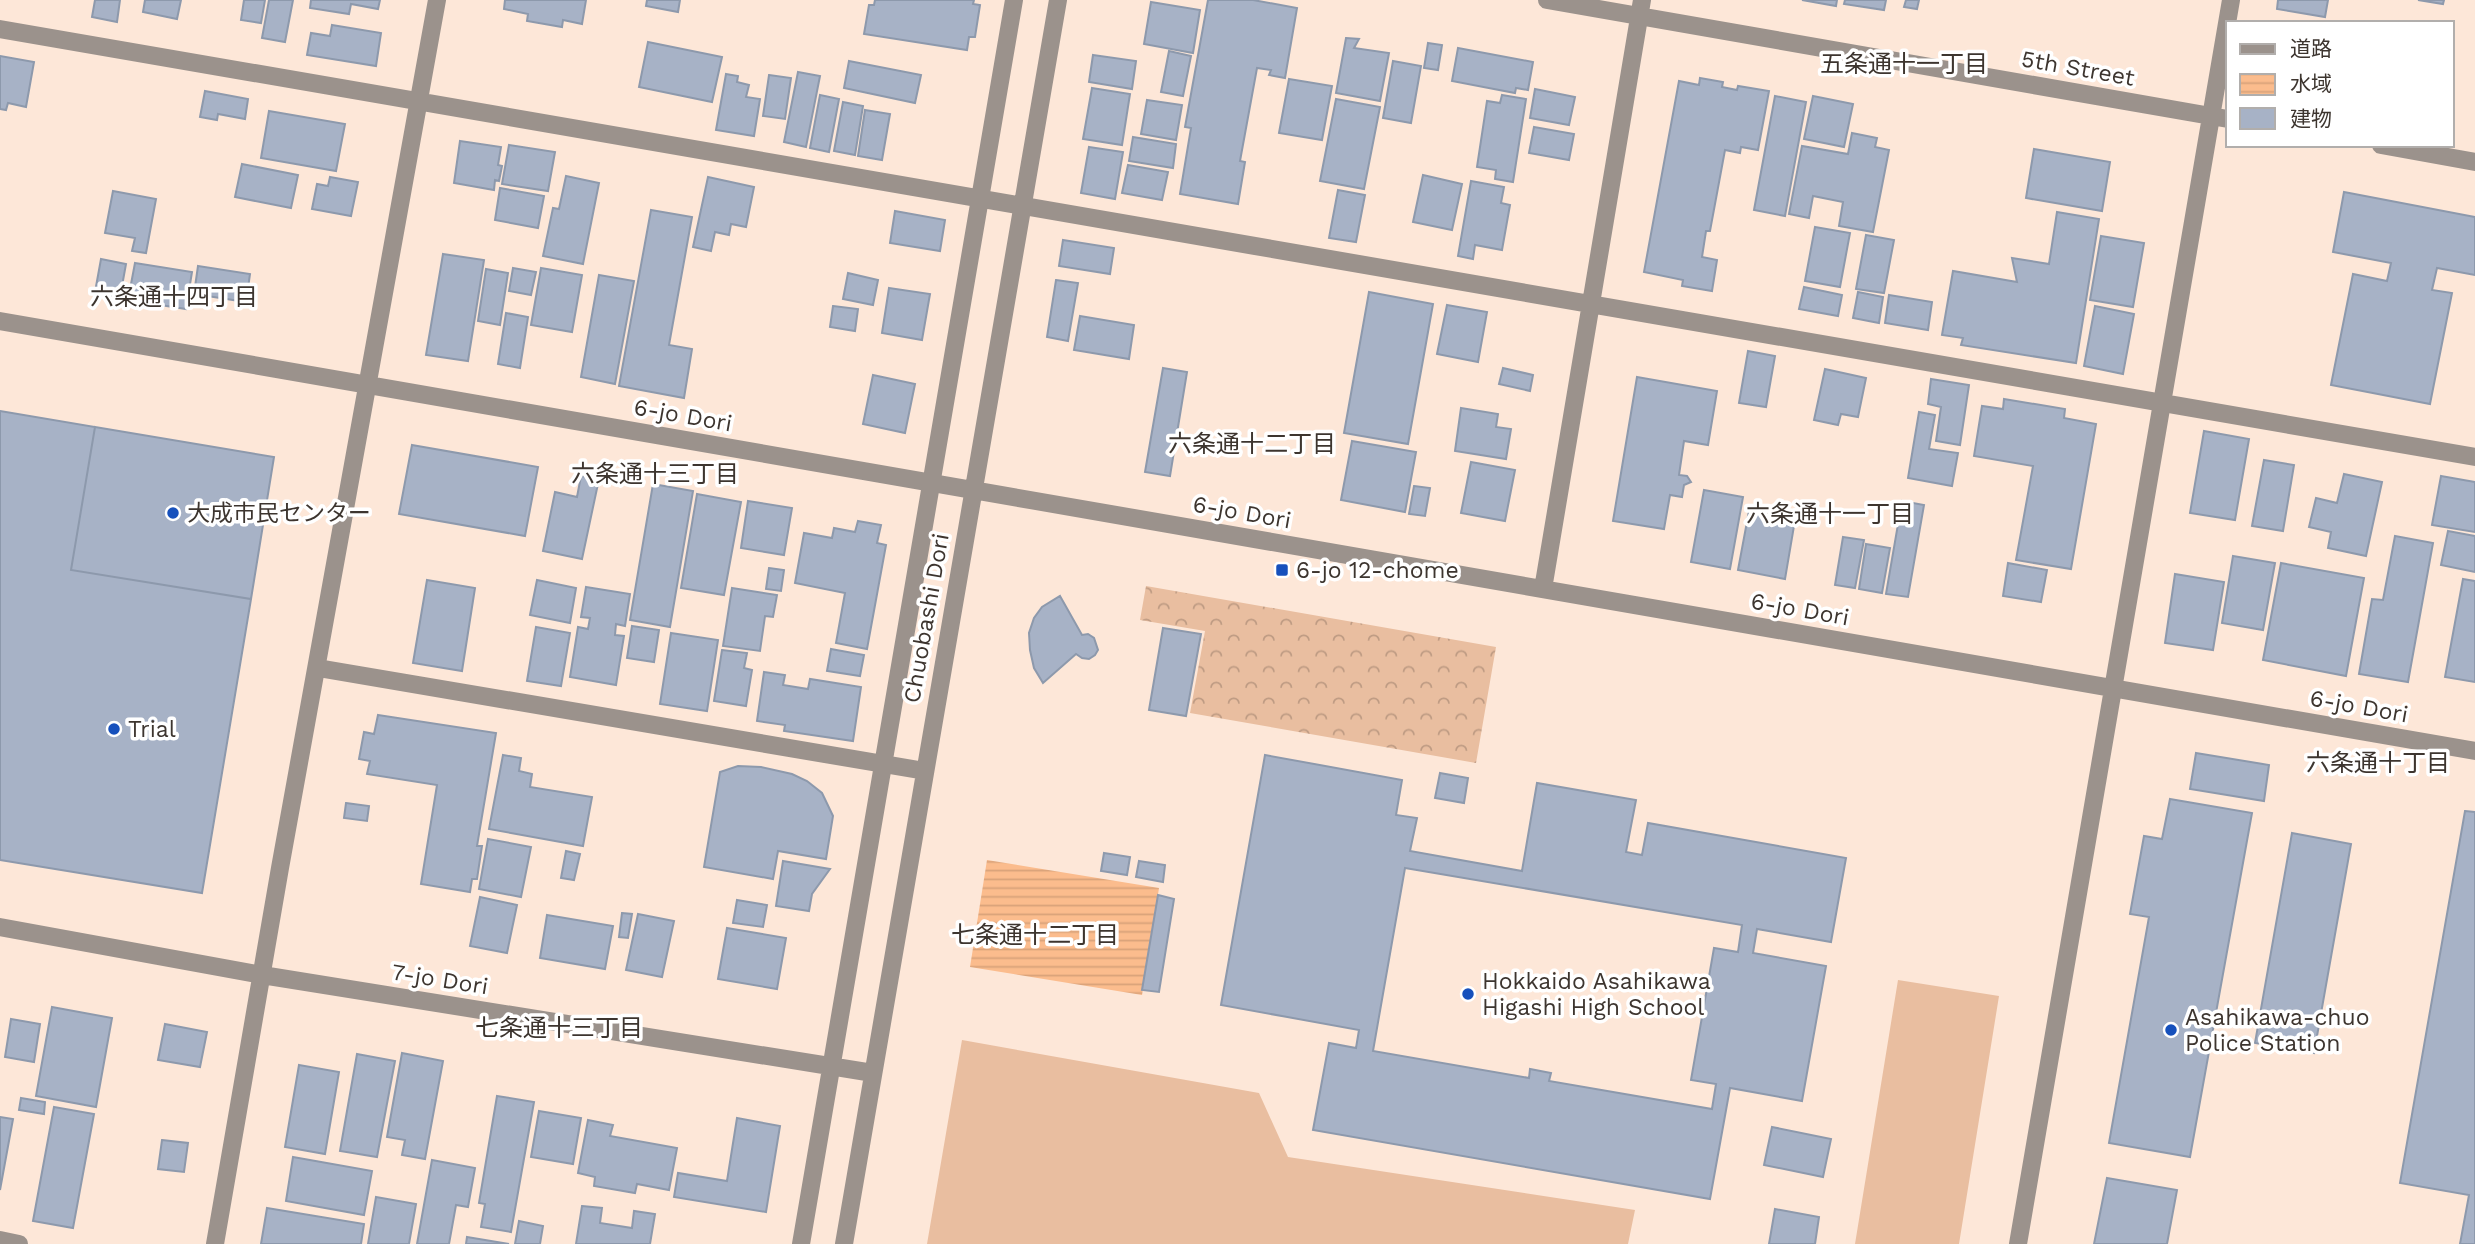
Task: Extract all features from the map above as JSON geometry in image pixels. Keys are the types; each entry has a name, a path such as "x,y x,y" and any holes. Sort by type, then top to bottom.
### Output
{"street":[{"path":"215,1244 437,0"},
{"name":"Chuobashi Dori","path":"802,1244 1014,0"},
{"name":"Chuobashi Dori","path":"844,1244 1058,0"},
{"name":"5th Street","path":"1547,0 1641,8 2226,119"},
{"path":"2227,21 2231,0"},
{"path":"1544,589 1641,8"},
{"path":"2018,1244 2226,28"},
{"path":"0,29 2475,457"},
{"path":"2392,147 2475,162"},
{"name":"6-jo Dori","path":"0,321 2475,751"},
{"path":"318,668 925,771"},
{"name":"7-jo Dori","path":"0,927 262,975 873,1073"},
{"path":"0,1240 19,1244"}],"green space":[{"path":"1146,586 1496,647 1476,763 1190,713 1205,631 1140,620"},
{"path":"1898,980 1999,996 1959,1244 1855,1244"},
{"path":"962,1040 1259,1093 1288,1157 1635,1210 1628,1244 927,1244"}],"water":[{"path":"987,860 1159,888 1142,995 970,967"}],"building":[{"path":"95,0 120,0 117,22 92,17"},
{"path":"145,0 181,0 177,19 143,12"},
{"path":"244,0 265,0 261,23 241,20"},
{"path":"269,0 293,0 285,42 262,38"},
{"path":"311,0 380,0 378,9 351,4 349,14 310,8"},
{"path":"505,0 586,0 582,24 563,20 562,27 527,21 528,14 504,9"},
{"path":"647,0 680,0 678,12 646,6"},
{"path":"875,0 974,0 973,4 980,5 975,37 969,37 967,50 864,34 869,5 874,5"},
{"path":"1208,0 1253,0 1297,8 1285,78 1269,75 1271,70 1257,68 1240,161 1245,162 1238,204 1180,194 1191,128 1185,127"},
{"path":"1802,0 1837,0 1836,6"},
{"path":"1845,0 1886,0 1884,10 1844,4"},
{"path":"1906,0 1919,0 1917,9 1904,7"},
{"path":"2278,0 2328,0 2325,17 2277,9"},
{"path":"2418,0 2444,0 2443,4"},
{"path":"1151,2 1200,10 1193,53 1144,44"},
{"path":"332,25 381,33 376,66 307,55 311,33 330,36"},
{"path":"1346,38 1359,39 1354,48 1389,53 1380,101 1336,93"},
{"path":"648,42 722,57 712,102 639,87"},
{"path":"1428,43 1442,45 1438,70 1424,68"},
{"path":"1458,48 1533,62 1528,90 1516,88 1515,93 1452,81"},
{"path":"1169,51 1191,56 1183,96 1161,92"},
{"path":"1093,55 1136,61 1132,89 1089,82"},
{"path":"0,56 34,62 26,107 8,103 6,110 0,109"},
{"path":"849,61 921,75 915,103 844,88"},
{"path":"1393,61 1421,66 1411,123 1383,118"},
{"path":"798,72 820,76 806,147 784,142"},
{"path":"726,74 738,76 737,82 749,85 746,97 760,99 754,136 716,130"},
{"path":"769,75 791,78 785,119 763,116"},
{"path":"1700,78 1723,82 1722,87 1737,90 1738,86 1769,91 1758,150 1741,147 1740,153 1725,150 1710,231 1706,231 1702,257 1717,260 1712,291 1682,286 1683,280 1644,272 1679,81 1699,85"},
{"path":"1289,79 1332,86 1322,140 1279,133"},
{"path":"1092,88 1130,94 1122,145 1083,139"},
{"path":"1535,89 1575,97 1569,125 1530,118"},
{"path":"205,91 248,99 245,119 218,114 217,120 200,117"},
{"path":"820,95 839,99 829,152 810,148"},
{"path":"1502,95 1526,99 1513,182 1495,179 1496,170 1477,167 1487,101 1500,103"},
{"path":"1775,96 1806,102 1785,216 1754,210"},
{"path":"1813,96 1853,104 1844,147 1804,139"},
{"path":"1336,99 1380,107 1364,189 1320,181"},
{"path":"1147,100 1182,105 1176,140 1141,134"},
{"path":"843,102 863,106 855,155 834,151"},
{"path":"865,110 890,114 882,160 858,156"},
{"path":"269,111 345,124 336,171 261,158"},
{"path":"1534,127 1574,134 1569,160 1529,153"},
{"path":"1852,133 1877,138 1875,147 1889,150 1873,232 1839,226 1843,202 1813,196 1809,218 1789,214 1802,146 1848,154"},
{"path":"1133,137 1176,144 1173,168 1129,161"},
{"path":"460,141 501,147 498,165 502,166 499,181 495,180 494,190 454,183"},
{"path":"509,145 555,152 548,191 502,184"},
{"path":"1089,147 1123,152 1115,199 1081,193"},
{"path":"2034,149 2110,162 2102,211 2026,198"},
{"path":"242,164 298,175 291,208 235,197"},
{"path":"1128,165 1168,172 1162,200 1122,193"},
{"path":"1423,175 1462,184 1452,230 1413,222"},
{"path":"566,176 599,183 583,264 543,256 553,208 559,209"},
{"path":"330,177 358,182 351,216 312,209 317,184 328,186"},
{"path":"708,177 754,187 746,227 731,224 729,235 715,232 711,251 693,247"},
{"path":"1471,181 1504,187 1501,203 1510,205 1502,250 1475,245 1473,259 1458,256"},
{"path":"500,188 544,196 538,228 495,220"},
{"path":"1338,190 1365,195 1356,242 1329,238"},
{"path":"113,191 156,199 146,253 132,251 135,238 105,233"},
{"path":"2344,192 2475,217 2475,275 2437,268 2432,290 2452,293 2430,404 2331,385 2353,274 2387,281 2391,263 2333,252"},
{"path":"651,210 692,217 669,345 692,349 684,398 619,386"},
{"path":"895,211 945,220 940,251 890,243"},
{"path":"2057,212 2099,219 2076,363 1961,345 1963,338 1942,335 1953,271 2017,282 2012,258 2049,264"},
{"path":"1815,227 1850,233 1840,287 1805,281"},
{"path":"1866,235 1894,240 1884,293 1856,289"},
{"path":"2101,236 2144,243 2133,307 2090,300"},
{"path":"1063,240 1114,248 1110,274 1059,266"},
{"path":"443,254 484,260 468,361 426,355"},
{"path":"101,259 126,264 120,297 95,292"},
{"path":"135,263 192,272 186,309 128,300"},
{"path":"198,266 250,274 246,302 194,294"},
{"path":"513,268 536,272 531,295 509,291"},
{"path":"541,268 582,275 572,332 531,325"},
{"path":"486,269 508,273 500,325 478,321"},
{"path":"848,273 878,280 873,305 843,299"},
{"path":"599,275 634,281 615,384 581,377"},
{"path":"1056,280 1078,283 1068,341 1047,337"},
{"path":"1804,287 1842,295 1838,316 1799,309"},
{"path":"889,288 930,294 922,340 882,333"},
{"path":"1369,292 1433,304 1408,444 1344,433"},
{"path":"1858,292 1883,297 1879,323 1853,318"},
{"path":"1889,295 1932,302 1928,330 1885,323"},
{"path":"1447,305 1487,312 1478,362 1437,354"},
{"path":"833,306 858,309 855,331 830,327"},
{"path":"2095,306 2134,314 2123,374 2084,366"},
{"path":"506,313 528,317 520,368 498,364"},
{"path":"1080,316 1134,325 1129,359 1074,350"},
{"path":"1748,351 1775,356 1766,407 1739,403"},
{"path":"1163,368 1187,372 1170,476 1145,472"},
{"path":"1503,368 1533,375 1530,391 1499,384"},
{"path":"1825,369 1866,378 1858,417 1841,414 1838,425 1814,420"},
{"path":"873,375 915,384 905,433 863,424"},
{"path":"1637,377 1717,391 1708,445 1684,441 1679,475 1687,476 1691,482 1684,485 1682,497 1670,495 1664,529 1613,521"},
{"path":"1931,379 1969,385 1960,445 1936,441 1941,407 1928,404"},
{"path":"2004,399 2065,409 2064,418 2096,424 2071,569 2016,560 2033,466 1974,456 1982,406 2003,409"},
{"path":"1461,408 1498,414 1496,427 1511,429 1506,459 1455,451"},
{"name":"Trial","path":"0,411 95,427 71,570 251,599 202,893 0,860"},
{"path":"1919,412 1935,415 1929,449 1958,453 1952,486 1908,478"},
{"name":"大成市民センター","path":"95,427 274,457 251,599 71,570"},
{"path":"2204,431 2249,439 2235,520 2190,513"},
{"path":"1352,441 1416,452 1405,512 1341,500"},
{"path":"412,445 538,467 525,536 399,514"},
{"path":"2264,460 2294,465 2283,531 2252,526"},
{"path":"1471,462 1515,470 1505,521 1461,513"},
{"path":"2344,474 2382,482 2366,556 2328,548 2331,532 2309,527 2316,498 2337,503"},
{"path":"581,476 599,479 582,559 543,551 555,492 577,497"},
{"path":"2441,476 2475,482 2475,532 2432,525"},
{"path":"653,484 693,491 670,627 630,620"},
{"path":"1414,486 1430,488 1425,516 1409,514"},
{"path":"1704,490 1743,497 1730,569 1691,562"},
{"path":"697,494 741,502 724,595 681,588"},
{"path":"748,501 792,508 784,555 741,548"},
{"path":"1902,501 1924,505 1908,597 1886,594"},
{"path":"1749,511 1795,520 1785,579 1738,570"},
{"path":"858,521 881,525 877,543 886,545 867,649 836,643 845,593 795,583 804,533 832,538 834,528 855,532"},
{"path":"2448,531 2475,536 2475,572 2441,565"},
{"path":"2395,536 2433,543 2408,682 2359,674 2372,599 2383,600"},
{"path":"1843,537 1864,540 1855,588 1835,585"},
{"path":"1866,544 1890,548 1882,593 1859,589"},
{"path":"2233,556 2275,563 2263,630 2222,623"},
{"path":"2008,563 2047,570 2041,602 2003,596"},
{"path":"2281,563 2364,578 2346,676 2263,660"},
{"path":"769,568 784,570 781,591 766,589"},
{"path":"2175,574 2224,582 2213,650 2165,643"},
{"path":"2463,579 2475,581 2475,682 2445,677"},
{"path":"427,580 475,588 462,671 413,663"},
{"path":"537,580 576,588 570,623 530,615"},
{"path":"586,587 630,594 625,626 616,624 615,635 624,636 616,685 570,677 578,627 588,629 590,618 581,617"},
{"path":"732,588 777,595 773,617 765,616 760,651 723,646"},
{"path":"1060,596 1082,635 1088,634 1094,638 1098,650 1089,659 1076,654 1043,683 1034,668 1029,633 1034,618 1042,607"},
{"path":"632,626 659,630 654,662 627,658"},
{"path":"536,627 570,633 561,686 527,681"},
{"path":"1163,628 1201,634 1186,716 1149,710"},
{"path":"671,633 718,640 707,711 660,704"},
{"path":"831,649 864,655 860,676 827,671"},
{"path":"722,650 747,653 744,668 752,670 746,706 714,701"},
{"path":"764,672 785,675 783,685 808,689 810,679 861,687 853,741 784,731 785,725 757,721"},
{"path":"378,715 496,733 477,846 482,846 477,879 472,879 470,892 421,884 437,785 367,774 370,761 359,759 364,732 374,734"},
{"path":"2196,753 2269,765 2264,801 2190,789"},
{"path":"503,755 521,758 519,771 532,774 530,787 592,797 583,846 489,829"},
{"path":"1265,755 1402,780 1396,815 1417,818 1410,851 1522,871 1537,783 1636,800 1626,852 1642,855 1648,823 1846,858 1831,942 1757,929 1753,953 1826,966 1802,1101 1730,1088 1710,1199 1313,1130 1329,1043 1356,1048 1359,1030 1221,1005","holes":["1405,868 1742,925 1738,952 1714,948 1691,1080 1716,1084 1712,1109 1549,1081 1551,1073 1530,1069 1529,1078 1373,1051"]},
{"path":"738,766 761,767 792,774 807,781 822,793 833,816 826,859 778,851 773,879 704,867 720,772"},
{"path":"1440,773 1468,778 1464,803 1435,798"},
{"name":"Asahikawa-chuo Police Station","path":"2170,799 2252,813 2190,1157 2109,1143 2149,917 2130,914 2144,836 2162,839"},
{"path":"346,803 369,806 367,821 344,818"},
{"path":"2465,811 2475,812 2475,1244 2460,1244 2469,1195 2400,1183"},
{"path":"2292,833 2351,844 2314,1053 2255,1043"},
{"path":"488,839 531,847 521,897 479,889"},
{"path":"566,851 580,854 574,880 561,878"},
{"path":"1104,853 1130,857 1127,875 1101,871"},
{"path":"783,861 830,869 812,894 809,911 776,906"},
{"path":"1139,861 1165,865 1163,882 1136,877"},
{"path":"1158,895 1174,899 1159,992 1142,990"},
{"path":"480,897 517,905 507,953 470,946"},
{"path":"737,900 767,905 763,927 733,923"},
{"path":"622,913 632,914 628,938 619,937"},
{"path":"638,914 674,921 662,977 626,970"},
{"path":"547,915 613,926 605,969 540,958"},
{"path":"727,928 786,938 777,989 718,979"},
{"path":"52,1007 112,1018 96,1107 36,1096"},
{"path":"11,1019 40,1024 34,1062 5,1057"},
{"path":"165,1024 207,1032 200,1067 158,1060"},
{"path":"402,1053 443,1061 425,1159 402,1155 405,1140 387,1137"},
{"path":"357,1054 395,1061 377,1157 340,1151"},
{"path":"299,1065 339,1072 325,1154 285,1147"},
{"path":"497,1096 534,1102 511,1232 481,1227 485,1204 479,1203"},
{"path":"21,1098 45,1102 44,1114 19,1110"},
{"path":"54,1107 94,1114 73,1228 33,1221"},
{"path":"539,1111 581,1118 573,1164 531,1157"},
{"path":"0,1117 13,1119 0,1190"},
{"path":"737,1118 780,1126 766,1212 674,1197 678,1173 727,1181"},
{"path":"588,1120 613,1125 610,1136 677,1148 669,1190 637,1184 635,1193 594,1186 595,1177 578,1173"},
{"path":"1772,1127 1831,1139 1823,1177 1764,1165"},
{"path":"162,1140 188,1143 184,1172 158,1169"},
{"path":"293,1157 372,1171 364,1215 286,1201"},
{"path":"432,1160 475,1168 468,1207 456,1205 449,1244 417,1244"},
{"path":"2107,1178 2177,1190 2167,1244 2094,1244"},
{"path":"376,1197 416,1204 409,1244 368,1244"},
{"path":"582,1206 602,1208 600,1223 632,1228 634,1211 655,1214 650,1244 576,1244"},
{"path":"267,1208 364,1224 361,1244 261,1244"},
{"path":"1775,1209 1819,1217 1815,1244 1769,1244"},
{"path":"519,1221 543,1226 540,1244 515,1244"},
{"path":"467,1237 509,1244 466,1244"}],"place":[{"name":"大成市民センター","path":"173,513"},
{"name":"6-jo 12-chome","path":"1282,570"},
{"name":"Trial","path":"114,729"},
{"name":"Hokkaido Asahikawa Higashi High School","path":"1468,994"},
{"name":"Asahikawa-chuo Police Station","path":"2171,1030"}],"district":[{"name":"五条通十一丁目","path":"1904,64"},
{"name":"六条通十四丁目","path":"174,297"},
{"name":"六条通十二丁目","path":"1252,444"},
{"name":"六条通十三丁目","path":"655,474"},
{"name":"六条通十一丁目","path":"1830,514"},
{"name":"六条通十丁目","path":"2378,763"},
{"name":"七条通十二丁目","path":"1035,935"},
{"name":"七条通十三丁目","path":"559,1028"}]}
